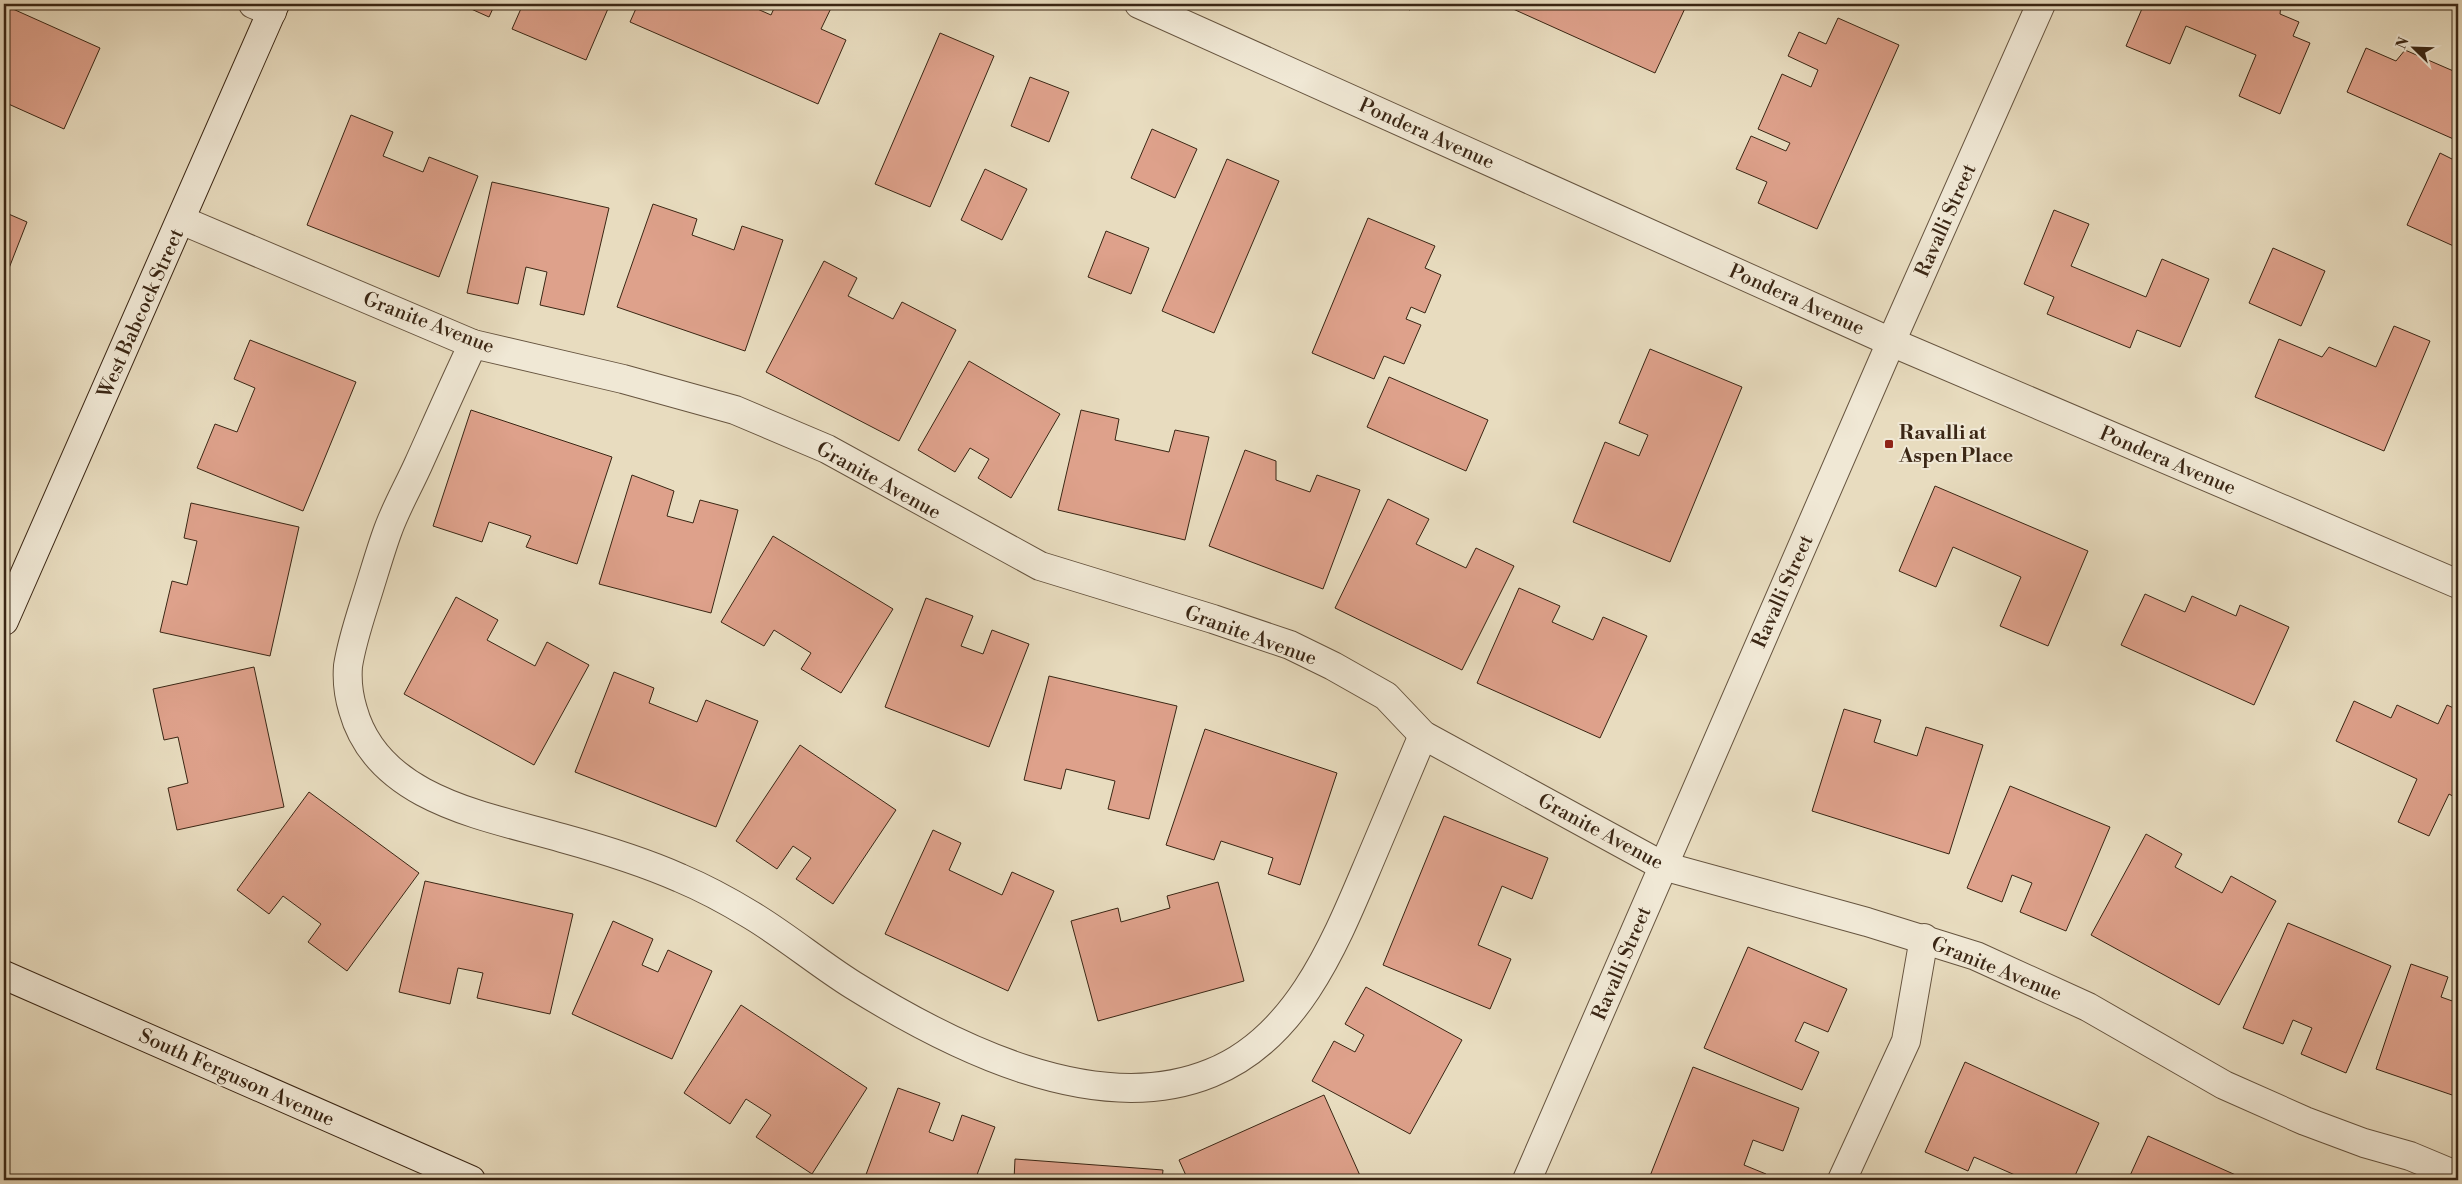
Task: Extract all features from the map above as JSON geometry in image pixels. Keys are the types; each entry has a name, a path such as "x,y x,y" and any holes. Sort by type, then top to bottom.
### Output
{"street":[{"name":"Pondera Avenue","path":"1139,4 1891,342 2458,584"},
{"name":"Ravalli Street","path":"1527,1180 1891,342 2041,4"},
{"name":"West Babcock Street","path":"4,621 181,220 267,7"},
{"name":"Granite Avenue","path":"181,220 473,344 623,379 735,410 827,449 1040,566 1213,619 1290,645 1386,696 1424,735 1663,866 1924,938 1976,956 2088,1007 2224,1085 2305,1121 2364,1143 2410,1156 2458,1176"},
{"path":"473,344 388,530 354,636 347,672 352,710 367,744 394,772 425,794 460,809 607,850 681,878 752,915 851,984 920,1024 1015,1066 1082,1085 1116,1089 1150,1089 1186,1083 1217,1071 1246,1055 1290,1012 1309,986 1338,936 1424,735"},
{"path":"1842,1180 1906,1041 1924,938"},
{"name":"South Ferguson Avenue","path":"4,975 471,1180"}],"building":[{"path":"460,4 495,4 489,17"},
{"path":"523,4 610,4 586,60 512,29"},
{"path":"638,4 746,4 771,15 776,4 833,4 821,29 846,40 818,104 630,22"},
{"path":"1394,4 1413,4 1410,10"},
{"path":"1502,4 1687,4 1655,73"},
{"path":"2144,4 2281,4 2280,14 2299,22 2293,36 2310,43 2280,114 2239,96 2256,55 2186,26 2170,64 2126,46"},
{"path":"4,5 100,48 64,129 4,102"},
{"path":"1838,18 1899,45 1817,229 1758,203 1767,182 1736,169 1751,136 1786,151 1790,143 1758,129 1782,74 1811,87 1818,70 1788,56 1799,32 1826,44"},
{"path":"940,33 994,56 930,207 875,184"},
{"path":"2366,48 2396,61 2405,50 2458,73 2458,141 2347,92"},
{"path":"1030,77 1069,92 1049,142 1011,126"},
{"path":"351,115 393,132 383,156 423,172 429,157 478,176 439,277 307,225"},
{"path":"1152,129 1197,149 1175,198 1131,178"},
{"path":"2440,153 2458,162 2458,248 2407,225"},
{"path":"1227,159 1279,181 1214,333 1162,311"},
{"path":"985,169 1027,189 1002,240 961,220"},
{"path":"492,182 609,208 584,315 540,305 547,272 526,267 518,304 467,293"},
{"path":"653,204 697,219 692,235 734,250 742,226 783,240 745,351 617,307"},
{"path":"2054,210 2089,224 2071,266 2146,297 2162,259 2209,279 2180,347 2137,330 2130,348 2047,314 2054,297 2024,284"},
{"path":"4,212 27,222 4,281"},
{"path":"1368,218 1435,246 1425,268 1441,275 1425,313 1411,307 1406,319 1421,325 1404,364 1384,356 1374,379 1312,353"},
{"path":"1106,231 1149,248 1131,294 1088,277"},
{"path":"2273,248 2325,271 2301,326 2249,303"},
{"path":"824,261 857,278 848,296 893,319 902,302 956,330 899,441 766,372"},
{"path":"2394,326 2430,341 2384,451 2255,397 2279,339 2322,357 2329,347 2376,367"},
{"path":"250,340 356,382 303,511 197,468 215,424 237,432 255,388 234,379"},
{"path":"1650,349 1742,387 1670,562 1573,522 1605,442 1639,456 1648,435 1619,423"},
{"path":"969,361 1060,414 1011,498 978,478 989,459 970,448 955,472 918,450"},
{"path":"1389,377 1488,420 1466,471 1367,427"},
{"path":"471,410 612,457 577,564 526,547 531,536 489,522 482,542 433,526"},
{"path":"1081,410 1119,419 1115,440 1169,452 1175,430 1209,437 1185,540 1058,510"},
{"path":"1245,450 1276,461 1276,480 1310,492 1317,475 1360,490 1323,589 1209,546"},
{"path":"632,475 674,491 667,516 693,523 700,500 738,510 711,613 599,584"},
{"path":"1935,486 2088,551 2048,646 2000,626 2021,577 1953,547 1936,587 1899,571"},
{"path":"1388,499 1429,519 1416,544 1466,568 1476,548 1514,566 1462,670 1335,608"},
{"path":"191,503 299,527 270,656 160,632 172,581 187,585 197,541 184,538"},
{"path":"773,536 893,609 841,693 801,669 811,653 774,630 764,646 721,622"},
{"path":"1519,588 1560,606 1552,622 1593,640 1603,617 1647,636 1600,738 1477,683"},
{"path":"2145,594 2185,612 2192,596 2236,616 2240,605 2289,627 2254,705 2121,645"},
{"path":"456,597 498,620 487,640 535,666 547,642 589,665 534,765 404,694"},
{"path":"926,598 973,616 961,646 983,654 992,630 1029,644 989,747 885,707"},
{"path":"254,667 284,807 177,830 168,788 188,783 178,737 164,740 153,689"},
{"path":"614,672 654,688 649,703 697,722 706,700 758,721 716,827 575,772"},
{"path":"1049,676 1177,706 1149,819 1108,809 1115,781 1066,769 1061,789 1024,780"},
{"path":"2354,701 2391,718 2397,705 2438,724 2447,705 2458,710 2458,799 2449,794 2429,836 2398,822 2417,779 2336,741"},
{"path":"1844,709 1881,720 1874,742 1917,756 1926,727 1983,745 1949,854 1812,811"},
{"path":"1205,729 1337,773 1300,885 1268,874 1273,858 1221,841 1214,860 1166,845"},
{"path":"800,745 896,810 833,904 796,879 811,858 793,846 777,869 736,841"},
{"path":"2010,786 2110,827 2066,931 2020,912 2032,883 2012,875 2002,902 1967,888"},
{"path":"309,792 419,873 347,971 308,942 321,924 283,896 269,914 237,890"},
{"path":"1444,816 1548,858 1532,899 1502,886 1478,945 1511,959 1490,1009 1383,965"},
{"path":"933,830 961,843 949,870 1002,895 1012,872 1054,891 1008,991 885,934"},
{"path":"2146,834 2182,854 2175,867 2222,893 2231,876 2276,901 2219,1005 2091,935"},
{"path":"425,881 573,914 550,1014 477,998 483,973 458,968 450,1004 399,992"},
{"path":"1218,882 1244,981 1098,1021 1071,921 1118,908 1121,922 1170,908 1167,896"},
{"path":"613,921 653,939 642,965 658,972 668,950 712,971 672,1059 572,1014"},
{"path":"2288,923 2391,966 2346,1073 2301,1054 2312,1028 2293,1020 2283,1044 2243,1028"},
{"path":"1748,947 1847,989 1828,1032 1804,1022 1795,1041 1819,1052 1802,1090 1704,1048"},
{"path":"2411,964 2448,977 2441,997 2458,1003 2458,1097 2376,1069"},
{"path":"1366,987 1462,1040 1410,1134 1312,1081 1334,1041 1355,1052 1364,1035 1345,1024"},
{"path":"741,1005 867,1088 812,1174 756,1137 771,1115 746,1099 730,1124 684,1093"},
{"path":"1965,1062 2099,1123 2073,1180 2013,1180 2015,1175 1974,1157 1968,1171 1925,1152"},
{"path":"1693,1067 1799,1108 1783,1151 1753,1140 1744,1165 1766,1174 1764,1180 1660,1180 1650,1176"},
{"path":"898,1088 940,1103 929,1132 953,1141 962,1115 995,1127 975,1180 864,1180"},
{"path":"1324,1095 1362,1180 1188,1180 1179,1160"},
{"path":"2148,1136 2247,1180 2128,1180"},
{"path":"1015,1159 1163,1170 1162,1180 1014,1180"}],"place":[{"name":"Ravalli at Aspen Place","path":"1889,444"}]}
